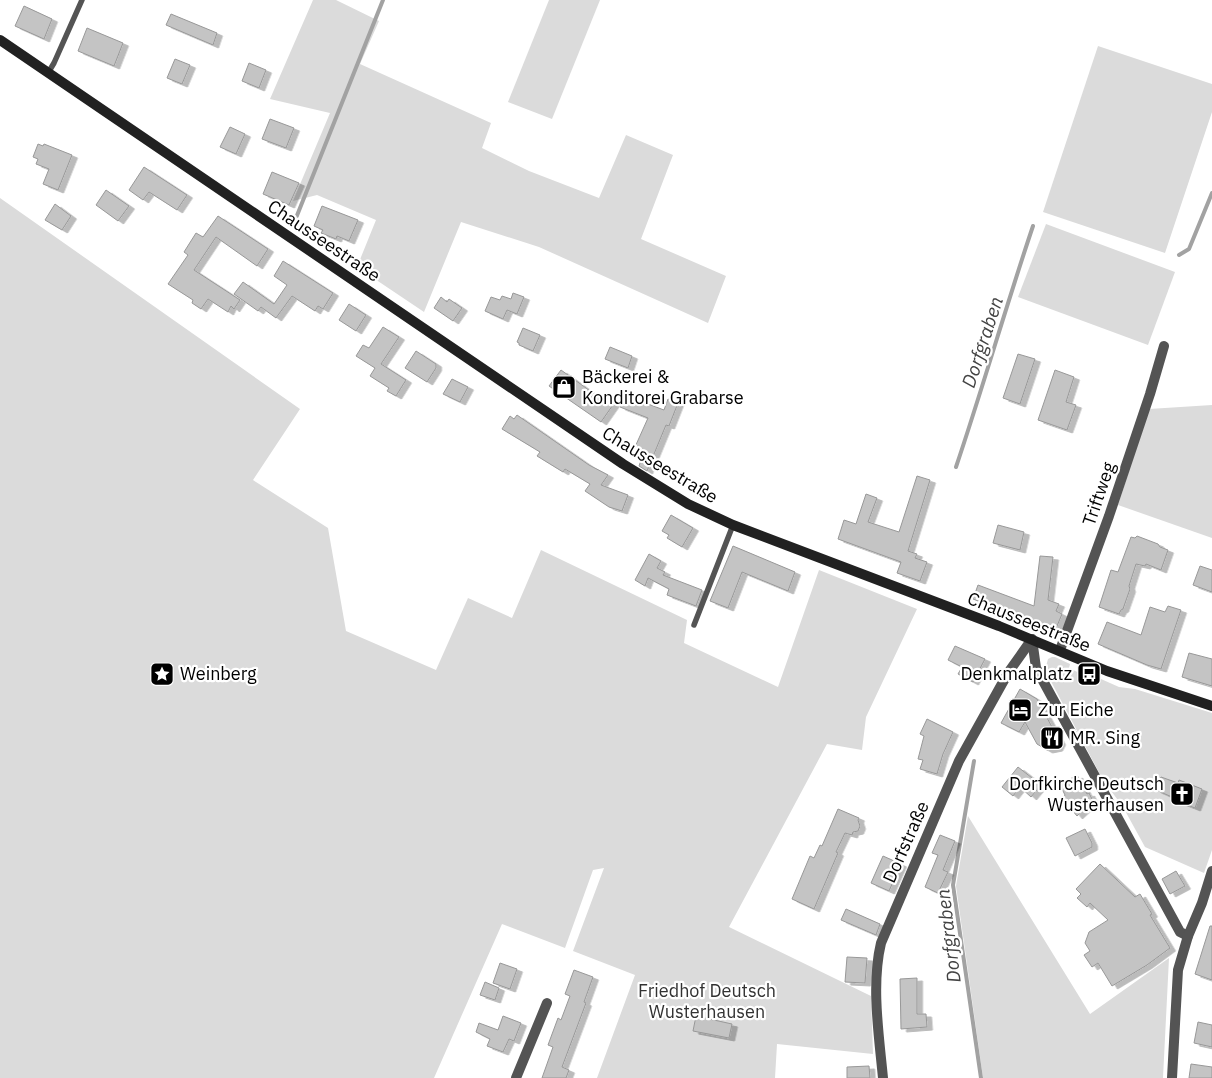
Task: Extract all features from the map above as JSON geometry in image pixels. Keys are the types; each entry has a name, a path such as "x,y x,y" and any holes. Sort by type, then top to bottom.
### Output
{"main road":[{"name":"Chausseestraße","path":"0,40 623,464 688,504 733,525 1060,650 1107,671 1212,706"}],"street":[{"name":"Triftweg","path":"1060,650 1112,507 1164,346"},
{"path":"1032,640 1036,668 1180,932 1188,936"},
{"name":"Dorfstraße","path":"883,1078 877,985 877,961 881,943 959,761 1008,673 1032,640"},
{"path":"1172,1078 1178,970 1188,936 1202,903 1212,871"},
{"path":"516,1078 547,1003"}],"lane":[{"path":"48,72 54,63 82,0"},
{"path":"694,625 733,525"}],"green space":[{"path":"313,0 336,0 379,21 360,64 491,123 482,148 529,171 599,198 626,135 673,155 641,239 726,276 708,323 539,247 461,222 424,312 357,267 376,220 317,195 293,201 330,113 270,99"},
{"path":"549,0 600,0 552,119 508,102"},
{"path":"1098,46 1212,84 1212,112 1165,253 1043,212"},
{"name":"Friedhof Deutsch Wusterhausen","path":"0,198 300,409 253,480 328,528 346,631 436,670 468,598 512,618 541,550 687,620 684,643 778,687 819,570 917,609 866,717 862,750 827,744 729,927 871,996 873,1054 777,1044 775,1078 597,1078 635,975 573,951 604,868 593,870 565,948 502,924 434,1078 0,1078"},
{"path":"1046,224 1175,272 1148,345 1018,297"},
{"path":"1212,405 1212,538 1118,505 1149,409"},
{"path":"1052,657 1070,664 1069,668 1090,678 1092,675 1119,687 1135,689 1212,713 1212,850 1204,873 1145,847 1123,807 1103,780 1045,670 1048,659"},
{"path":"968,816 1090,1014 1169,958 1163,1078 983,1078 956,886"}],"building":[{"path":"24,6 52,19 44,39 15,26"},
{"path":"171,14 217,33 213,45 166,25"},
{"path":"87,28 123,43 114,66 78,51"},
{"path":"175,59 190,65 182,84 167,78"},
{"path":"249,63 266,70 259,88 242,81"},
{"path":"270,119 294,128 286,148 262,139"},
{"path":"230,127 245,134 236,154 220,147"},
{"path":"38,144 43,146 44,144 72,155 58,190 43,184 49,169 36,164 38,159 33,157"},
{"path":"144,167 187,195 177,210 149,192 143,200 129,190"},
{"path":"272,172 299,183 289,205 263,194"},
{"path":"106,190 129,206 118,221 96,205"},
{"path":"55,204 71,216 62,230 45,220"},
{"path":"322,206 358,220 349,241 337,236 336,239 321,233 323,230 314,226"},
{"path":"218,216 268,249 257,266 216,237 194,270 240,300 234,309 231,306 228,312 208,299 201,309 192,303 193,300 168,284 188,255 184,252 196,233 203,237"},
{"path":"283,261 333,293 323,309 318,306 315,311 292,296 276,318 261,307 258,311 234,294 243,282 274,304 287,285 274,276"},
{"path":"513,293 524,297 517,314 507,310 503,319 485,311 491,297 500,300 502,296 511,299"},
{"path":"441,297 447,302 449,299 462,308 453,321 434,308"},
{"path":"349,304 366,315 356,331 339,320"},
{"path":"383,327 399,337 381,364 406,380 396,396 387,391 389,388 370,376 375,368 356,356 363,345 369,348"},
{"path":"523,328 540,335 533,351 519,345 517,342"},
{"path":"610,347 632,356 628,368 605,359"},
{"path":"416,351 436,364 436,368 427,382 405,368"},
{"path":"1018,354 1035,359 1020,404 1003,398"},
{"path":"561,370 593,393 603,395 615,402 601,422 549,386"},
{"path":"1055,370 1074,377 1066,402 1076,405 1067,430 1038,420"},
{"path":"452,379 468,387 460,402 443,394"},
{"path":"624,396 648,406 648,404 664,410 668,399 678,403 669,426 666,425 647,471 639,466 644,451 635,447 648,418 620,407"},
{"path":"517,415 589,465 608,475 601,485 628,495 622,511 609,507 585,491 590,484 565,469 563,472 537,456 540,452 502,429 510,416 514,419"},
{"path":"917,476 930,480 908,551 917,554 915,558 927,562 920,581 897,573 901,562 838,539 844,520 856,524 866,494 877,498 868,522 899,532"},
{"path":"671,515 693,528 682,547 667,538 669,535 662,531"},
{"path":"998,525 1024,532 1020,550 993,543"},
{"path":"1137,536 1168,550 1161,570 1146,564 1145,566 1136,564 1129,586 1130,589 1123,609 1119,614 1099,607 1111,570 1118,572 1131,537 1135,538"},
{"path":"733,546 795,572 788,591 742,572 728,608 710,601"},
{"path":"649,554 661,561 657,568 665,572 663,575 702,590 696,606 667,595 669,589 648,578 645,586 635,580"},
{"path":"1040,556 1053,557 1048,600 1059,604 1056,611 1062,614 1055,631 973,599 978,585 1034,606"},
{"path":"1200,566 1212,570 1212,592 1193,585"},
{"path":"1168,606 1181,610 1161,669 1098,644 1107,622 1141,635 1150,607 1165,612"},
{"path":"955,646 985,659 973,682 958,674 962,667 948,660"},
{"path":"1189,653 1212,659 1212,686 1182,677"},
{"path":"1020,689 1037,699 1060,742 1057,748 1047,750 1037,744 1025,722 1019,732 1001,723"},
{"path":"927,719 953,732 943,754 937,774 920,769 923,760 918,759 924,736 920,734"},
{"path":"1018,767 1041,785 1031,797 1020,787 1013,796 1002,787"},
{"path":"1077,775 1093,801 1077,816 1063,799 1065,795 1060,785"},
{"name":"Dorfkirche Deutsch Wusterhausen","path":"1161,777 1178,783 1179,780 1202,789 1195,808 1156,790"},
{"path":"838,809 859,818 860,826 858,831 853,832 852,835 845,833 814,909 792,899 810,856 814,858 820,845 822,846"},
{"path":"1085,829 1092,847 1075,856 1066,838"},
{"path":"940,835 955,841 943,870 948,872 938,893 925,887 938,855 932,853"},
{"path":"883,856 901,864 889,891 871,883"},
{"path":"1100,864 1135,897 1140,894 1170,948 1147,965 1112,986 1098,963 1092,967 1084,955 1090,951 1085,943 1089,932 1108,920 1090,903 1087,907 1077,898 1081,894 1076,889"},
{"path":"1176,871 1185,886 1170,894 1162,879"},
{"path":"846,909 880,924 876,935 841,920"},
{"path":"1210,926 1212,926 1212,980 1195,974"},
{"path":"847,957 867,958 865,983 845,982"},
{"path":"500,963 517,969 510,989 493,983"},
{"path":"574,970 593,977 584,1002 586,1003 562,1067 569,1070 566,1078 542,1078 553,1047 548,1045 558,1018 561,1020 570,996 565,994"},
{"path":"917,978 917,1014 926,1014 927,1027 901,1029 900,979"},
{"path":"485,982 499,988 495,1000 480,995"},
{"path":"503,1016 521,1023 514,1041 509,1039 503,1052 487,1046 490,1039 476,1032 479,1023 498,1030"},
{"path":"696,1016 732,1024 729,1038 693,1031"},
{"path":"1198,1022 1212,1025 1212,1047 1194,1043"},
{"path":"1191,1064 1212,1067 1212,1078 1189,1078"},
{"path":"869,1066 870,1078 847,1078 847,1067"}],"waterway":[{"path":"296,218 383,0"},
{"name":"Dorfgraben","path":"1179,255 1189,249 1212,193"},
{"name":"Dorfgraben","path":"956,467 1033,226"},
{"name":"Dorfgraben","path":"974,761 953,885 981,1078"}],"place":[{"name":"Bäckerei & Konditorei Grabarse","path":"564,387"},
{"name":"Weinberg","path":"162,674"},
{"name":"Denkmalplatz","path":"1089,674"},
{"name":"Zur Eiche","path":"1020,710"},
{"name":"MR. Sing","path":"1052,738"},
{"name":"Dorfkirche Deutsch Wusterhausen","path":"1182,794"}]}
